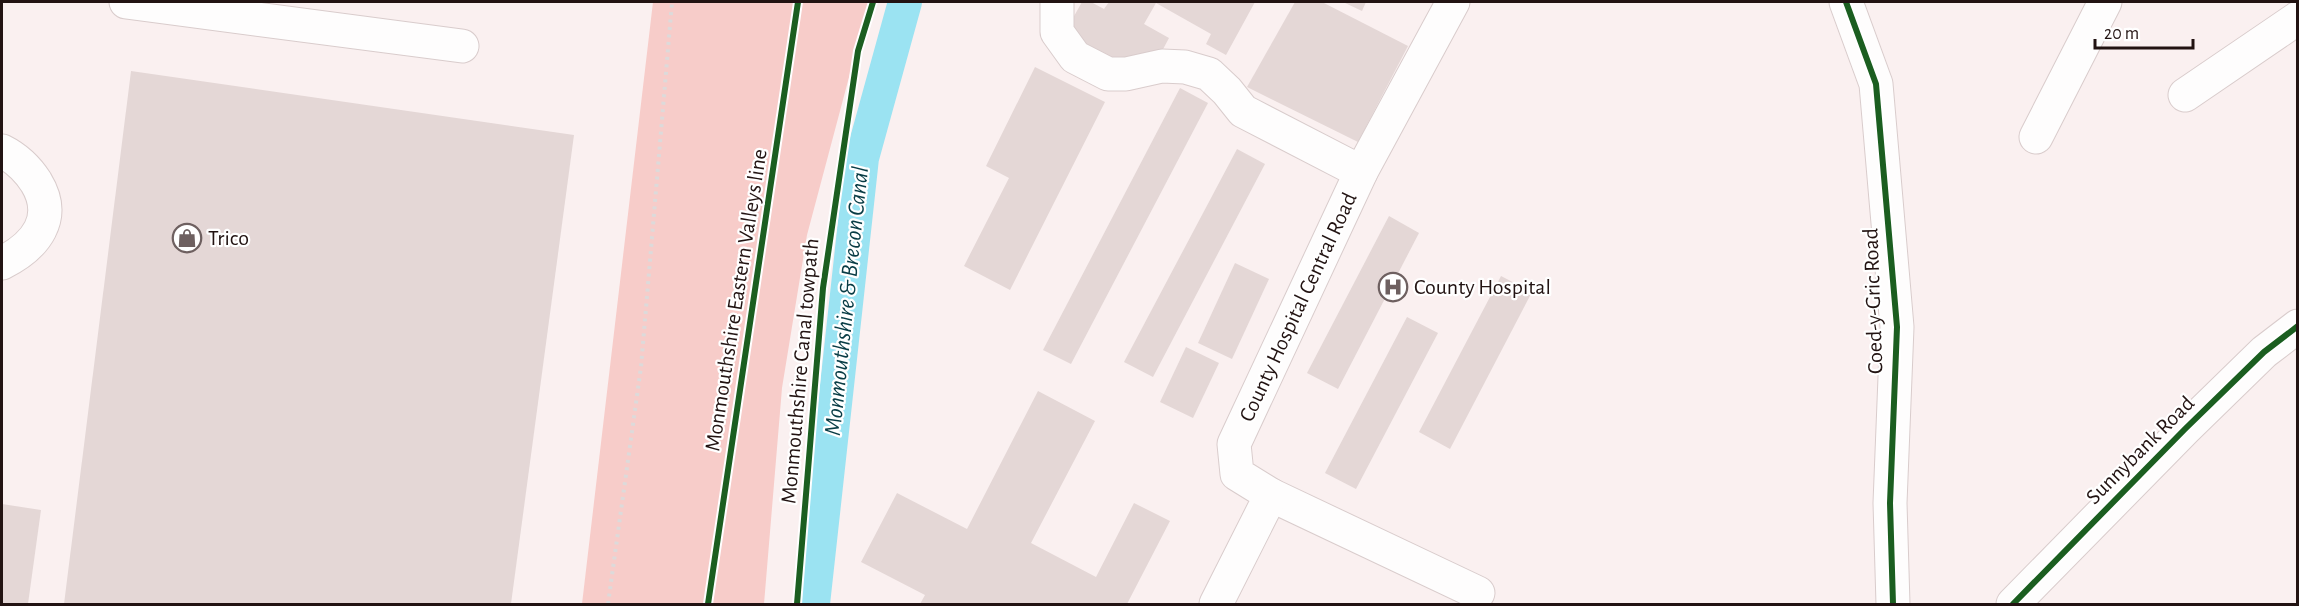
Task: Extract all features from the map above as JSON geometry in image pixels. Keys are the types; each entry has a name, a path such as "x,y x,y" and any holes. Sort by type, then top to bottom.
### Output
{"street":[{"path":"126,2 462,46"},
{"path":"1057,2 1057,32 1075,57 1107,74 1126,74 1162,66 1185,67 1209,74 1243,111 1361,172"},
{"name":"County Hospital Central Road","path":"1270,495 1237,474 1234,444 1361,172 1453,2"},
{"name":"Coed-y-Gric Road","path":"1846,2 1876,84 1897,327 1890,503 1893,604"},
{"path":"2037,137 2105,2"},
{"path":"2185,95 2298,18"},
{"path":"2,151 28,169 41,191 46,214 37,236 16,256 2,263"},
{"name":"Sunnybank Road","path":"2013,604 2264,352 2298,326"},
{"path":"1216,604 1270,495 1478,593"}],"path":[{"path":"608,604 641,367 672,2"}],"shaded area":[{"path":"653,2 869,2 807,235 782,388 764,604 582,604"}],"building":[{"path":"1082,2 1091,2 1104,9 1109,2 1255,2 1226,55 1206,44 1211,34 1156,3 1144,24 1169,38 1161,53 1120,66 1076,42 1069,25"},
{"path":"1295,2 1322,2 1408,46 1358,142 1247,87"},
{"path":"1343,2 1366,2 1362,11"},
{"path":"1035,67 1105,102 1010,290 964,266 1009,178 986,166"},
{"path":"131,71 574,135 511,604 64,604"},
{"path":"1180,88 1208,103 1071,364 1043,350"},
{"path":"1237,149 1265,164 1153,377 1124,362"},
{"path":"1389,216 1419,233 1338,389 1307,373"},
{"path":"1235,263 1269,279 1232,359 1198,343"},
{"path":"1501,276 1532,292 1450,449 1419,432"},
{"path":"1407,317 1438,333 1356,489 1325,473"},
{"path":"1186,347 1219,363 1193,418 1160,402"},
{"path":"1038,391 1095,421 1031,543 1096,577 1134,503 1170,521 1127,604 920,604 925,595 861,562 897,493 967,529"},
{"path":"2,504 41,510 28,604 2,604"}],"waterway":[{"name":"Monmouthshire & Brecon Canal","path":"813,604 862,158 905,2"}],"cycle path":[{"name":"Monmouthshire Eastern Valleys line","path":"708,604 798,2"},
{"name":"Monmouthshire Canal towpath","path":"797,604 823,288 858,51 873,2"},
{"path":"1846,2 1876,84 1897,327 1890,503 1893,604"},
{"path":"2013,604 2185,429 2264,352 2298,326"}],"place":[{"name":"Trico","path":"187,238"},
{"name":"County Hospital","path":"1393,287"}]}
